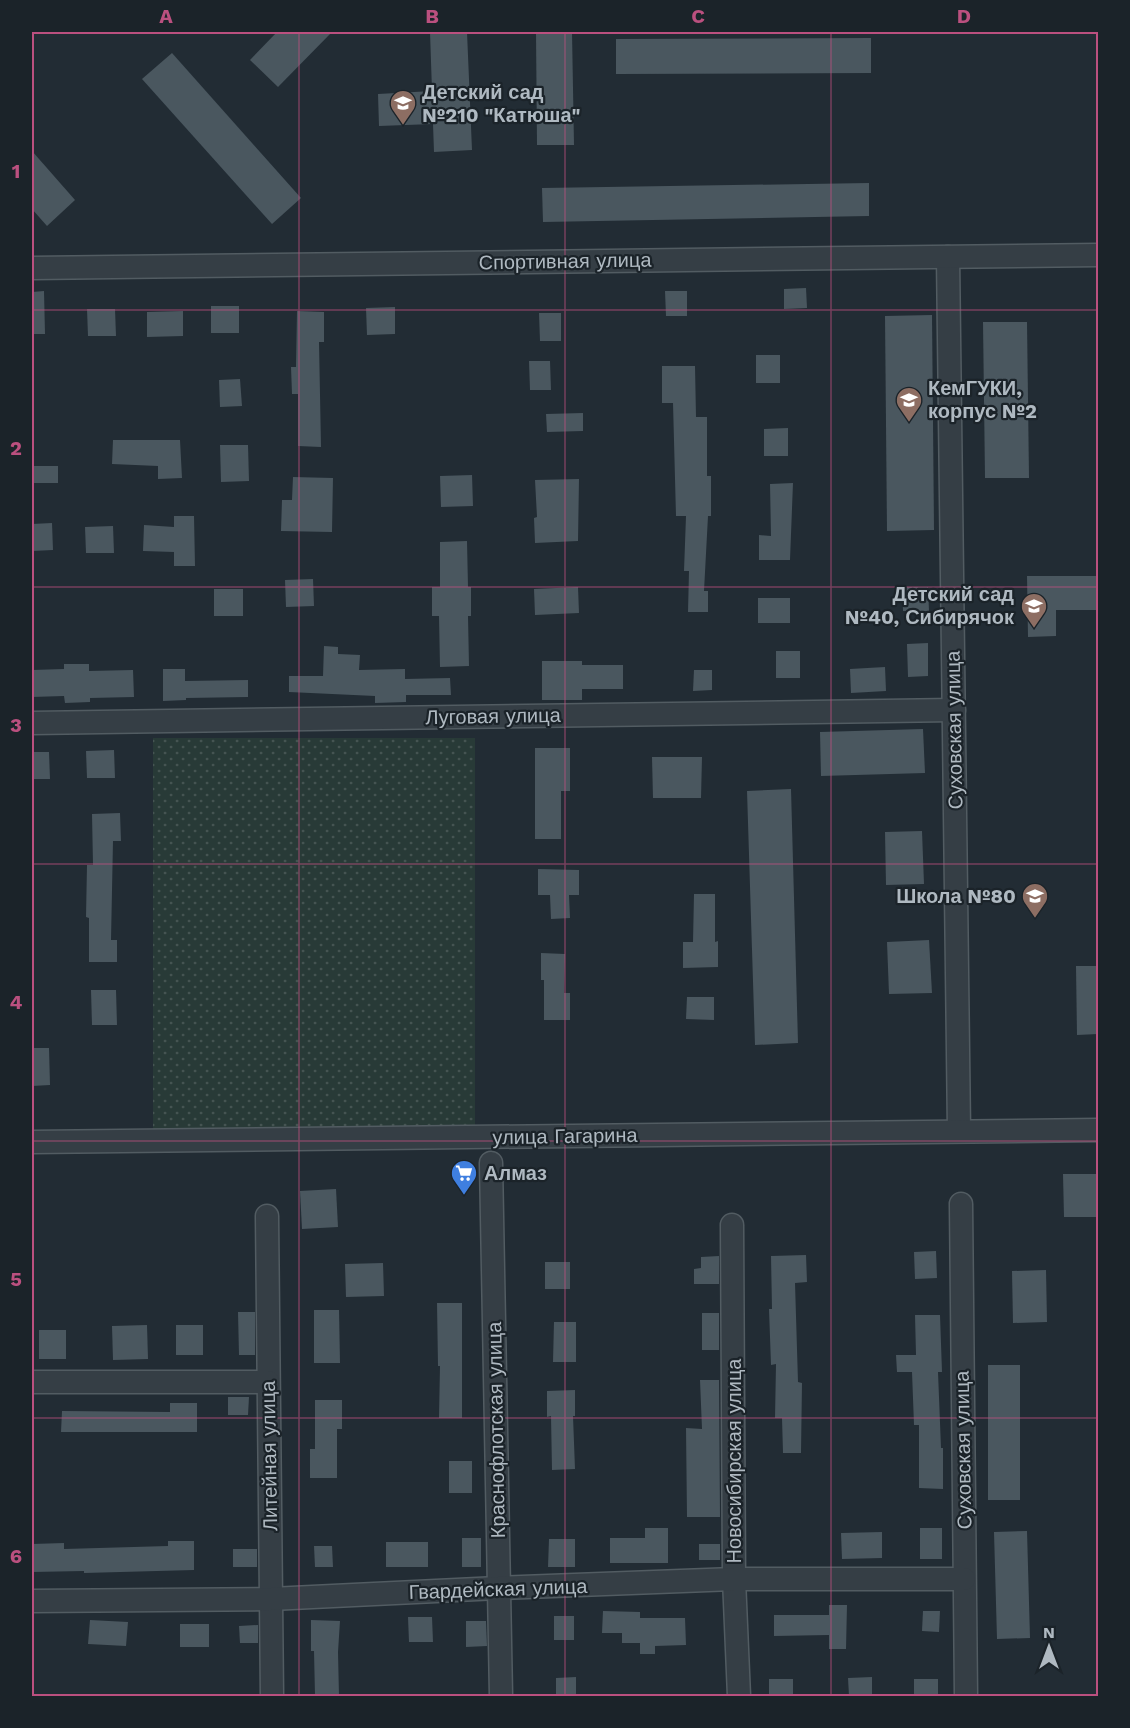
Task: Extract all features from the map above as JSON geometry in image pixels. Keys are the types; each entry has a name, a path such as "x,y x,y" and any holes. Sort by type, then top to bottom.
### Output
{"street":[{"name":"Спортивная улица","path":"32,268 1098,255"},
{"name":"Суховская улица","path":"948,256 959,1131"},
{"name":"Луговая улица","path":"32,723 954,710"},
{"name":"улица Гагарина","path":"32,1142 1098,1130"},
{"name":"Краснофлотская улица","path":"491,1163 501,1696"},
{"name":"Суховская улица","path":"961,1204 966,1696"},
{"name":"Литейная улица","path":"267,1216 272,1696"},
{"name":"Новосибирская улица","path":"732,1225 734,1579 739,1696"},
{"path":"32,1382 268,1382"},
{"name":"Гвардейская улица","path":"32,1601 271,1599 734,1579 964,1579"}],"green space":[{"path":"153,738 475,738 475,1131 153,1132"}],"building":[{"path":"277,32 332,32 278,87 250,60"},
{"path":"430,32 467,32 472,150 434,152 433,124 379,126 378,94 432,91"},
{"path":"536,32 572,32 574,145 537,145"},
{"path":"871,38 871,73 616,74 616,39"},
{"path":"172,53 301,198 272,224 142,79"},
{"path":"32,151 75,200 47,226 32,209"},
{"path":"869,183 869,216 543,222 542,188"},
{"path":"806,288 807,308 784,309 784,289"},
{"path":"44,291 45,334 32,334 32,292"},
{"path":"665,291 687,291 687,316 666,316"},
{"path":"211,306 239,306 239,333 211,333"},
{"path":"395,307 395,334 367,335 366,308"},
{"path":"87,309 115,309 116,336 88,336"},
{"path":"183,311 183,336 147,337 147,312"},
{"path":"297,311 324,312 324,342 319,342 321,447 298,446 298,394 292,394 291,367 296,367"},
{"path":"539,313 561,313 561,341 540,341"},
{"name":"КемГУКИ, корпус №2","path":"932,315 934,530 887,531 885,316"},
{"path":"983,322 1027,322 1029,478 985,478"},
{"path":"756,355 780,355 780,383 756,383"},
{"path":"529,361 550,361 551,390 530,390"},
{"path":"662,366 695,366 696,417 707,417 707,476 711,476 711,516 708,516 704,591 708,591 708,612 688,612 689,571 684,571 686,516 676,516 673,403 662,403"},
{"path":"240,379 242,406 220,407 219,380"},
{"path":"583,413 583,431 547,432 546,414"},
{"path":"788,428 788,456 764,456 764,429"},
{"path":"113,440 180,440 182,478 158,479 158,466 112,464"},
{"path":"220,445 248,445 249,481 221,482"},
{"path":"32,466 58,466 58,483 32,483"},
{"path":"472,475 473,506 441,507 440,476"},
{"path":"293,477 333,478 332,532 281,531 282,500 292,500"},
{"path":"579,479 578,541 535,543 534,518 537,517 535,480"},
{"path":"793,483 790,560 759,560 759,535 771,536 770,484"},
{"path":"174,516 194,516 195,566 174,566 174,552 143,551 144,525 174,527"},
{"path":"52,523 53,550 32,551 32,524"},
{"path":"113,526 114,553 86,553 85,527"},
{"path":"467,541 468,587 471,587 471,616 468,616 469,666 440,667 439,616 432,616 432,587 440,587 440,542"},
{"path":"1027,576 1098,576 1098,610 1056,610 1056,636 1028,637"},
{"path":"313,579 314,606 286,607 285,580"},
{"path":"578,587 579,613 535,615 534,589"},
{"path":"902,587 928,587 929,611 903,611"},
{"path":"214,589 243,589 243,616 214,616"},
{"path":"758,598 790,598 790,623 758,623"},
{"path":"928,643 928,676 908,677 907,644"},
{"path":"324,646 338,647 338,654 360,655 359,670 405,669 405,679 450,678 451,695 406,695 406,702 375,703 375,696 289,692 289,676 323,676"},
{"path":"776,651 800,651 800,678 776,678"},
{"path":"542,661 582,661 582,665 623,665 623,689 582,689 582,700 542,700"},
{"path":"64,664 89,664 89,671 133,670 134,697 90,698 90,702 65,703 64,696 32,697 32,670 64,669"},
{"path":"885,667 886,691 851,693 850,669"},
{"path":"163,669 185,669 185,681 248,680 248,697 186,698 186,700 163,701"},
{"path":"694,670 712,670 712,690 693,691"},
{"path":"923,729 925,773 821,776 820,732"},
{"path":"535,748 570,748 570,791 561,791 561,839 535,839"},
{"path":"114,750 115,778 87,778 86,751"},
{"path":"32,752 49,752 50,779 32,779"},
{"path":"652,757 702,757 701,798 653,798"},
{"path":"791,789 798,1043 755,1045 747,791"},
{"path":"120,813 121,841 113,841 111,940 117,940 117,962 89,962 89,918 86,917 87,865 93,865 92,814"},
{"path":"922,831 924,884 886,885 885,832"},
{"path":"538,869 579,870 579,895 569,895 570,918 551,919 550,895 538,895"},
{"path":"694,894 715,894 715,942 718,941 718,967 683,968 683,942 693,942"},
{"path":"929,940 932,993 889,994 887,942"},
{"path":"541,953 565,954 564,993 570,993 570,1020 544,1020"},
{"path":"1076,966 1098,966 1098,1034 1077,1035"},
{"path":"91,990 116,990 117,1025 92,1025"},
{"path":"687,997 714,997 714,1020 686,1019"},
{"path":"32,1048 49,1048 50,1085 32,1086"},
{"path":"1063,1174 1098,1174 1098,1217 1064,1217"},
{"path":"336,1189 338,1227 302,1229 300,1191"},
{"path":"936,1251 937,1278 915,1279 914,1252"},
{"path":"806,1255 807,1282 795,1283 798,1382 802,1383 801,1453 783,1453 782,1418 775,1418 776,1364 771,1365 769,1309 772,1309 771,1256"},
{"path":"719,1256 719,1284 694,1284 694,1269 701,1268 701,1257"},
{"path":"545,1262 570,1262 570,1289 545,1289"},
{"path":"383,1263 384,1296 346,1297 345,1264"},
{"path":"1046,1270 1047,1322 1013,1323 1012,1271"},
{"path":"437,1303 462,1303 462,1418 439,1418 440,1366 438,1366"},
{"path":"314,1310 339,1310 340,1363 314,1363"},
{"path":"238,1312 255,1312 255,1355 239,1355"},
{"path":"702,1313 719,1313 719,1350 702,1350"},
{"path":"915,1315 940,1315 942,1372 938,1372 943,1489 919,1488 919,1425 914,1425 912,1372 897,1372 896,1355 916,1355"},
{"path":"554,1322 576,1322 576,1362 553,1362"},
{"path":"147,1325 148,1359 113,1360 112,1326"},
{"path":"176,1325 203,1325 203,1355 176,1355"},
{"path":"39,1330 66,1330 66,1359 39,1359"},
{"path":"988,1365 1020,1365 1020,1500 988,1500"},
{"path":"700,1380 719,1380 720,1517 687,1517 686,1428 702,1429"},
{"path":"575,1390 575,1416 573,1416 575,1469 552,1470 551,1416 547,1417 547,1391"},
{"path":"228,1397 249,1397 248,1415 228,1415"},
{"path":"315,1400 342,1400 342,1429 337,1429 337,1478 310,1478 310,1449 315,1449"},
{"path":"170,1403 197,1403 197,1432 61,1432 62,1411 170,1412"},
{"path":"449,1461 472,1461 472,1493 449,1493"},
{"path":"645,1528 668,1528 668,1563 610,1563 610,1538 645,1538"},
{"path":"920,1528 942,1528 942,1559 920,1559"},
{"path":"1027,1531 1030,1638 997,1639 994,1532"},
{"path":"882,1532 882,1558 842,1559 841,1533"},
{"path":"462,1538 481,1538 481,1567 462,1567"},
{"path":"549,1539 575,1539 575,1567 548,1567"},
{"path":"168,1541 194,1541 194,1570 32,1572 32,1544 64,1543 64,1549 168,1546"},
{"path":"386,1542 428,1542 428,1567 386,1567"},
{"path":"699,1544 720,1544 720,1560 699,1560"},
{"path":"314,1546 332,1546 333,1567 315,1567"},
{"path":"233,1549 257,1549 257,1567 233,1567"},
{"path":"829,1605 847,1605 846,1649 829,1649 829,1635 774,1636 774,1615 829,1615"},
{"path":"603,1611 640,1612 640,1618 685,1618 686,1645 655,1646 655,1654 640,1654 640,1643 622,1643 622,1633 602,1633"},
{"path":"923,1611 940,1611 939,1632 922,1631"},
{"path":"554,1616 574,1616 574,1640 554,1640"},
{"path":"408,1617 432,1617 433,1642 409,1642"},
{"path":"90,1620 128,1622 126,1646 88,1644"},
{"path":"311,1620 340,1621 339,1696 315,1696"},
{"path":"466,1621 486,1621 487,1646 466,1647"},
{"path":"180,1624 209,1624 209,1647 180,1647"},
{"path":"258,1625 258,1643 240,1643 239,1626"},
{"path":"576,1677 576,1696 556,1696 556,1678"},
{"path":"872,1677 872,1696 849,1696 848,1678"},
{"path":"769,1679 793,1679 793,1696 769,1696"},
{"path":"914,1679 938,1679 938,1696 914,1696"}],"place":[{"name":"Детский сад №210 \"Катюша\"","path":"403,126"},
{"name":"КемГУКИ, корпус №2","path":"909,423"},
{"name":"Детский сад №40, Сибирячок","path":"1034,629"},
{"name":"Школа №80","path":"1035,919"},
{"name":"Алмаз","path":"464,1196"}]}
